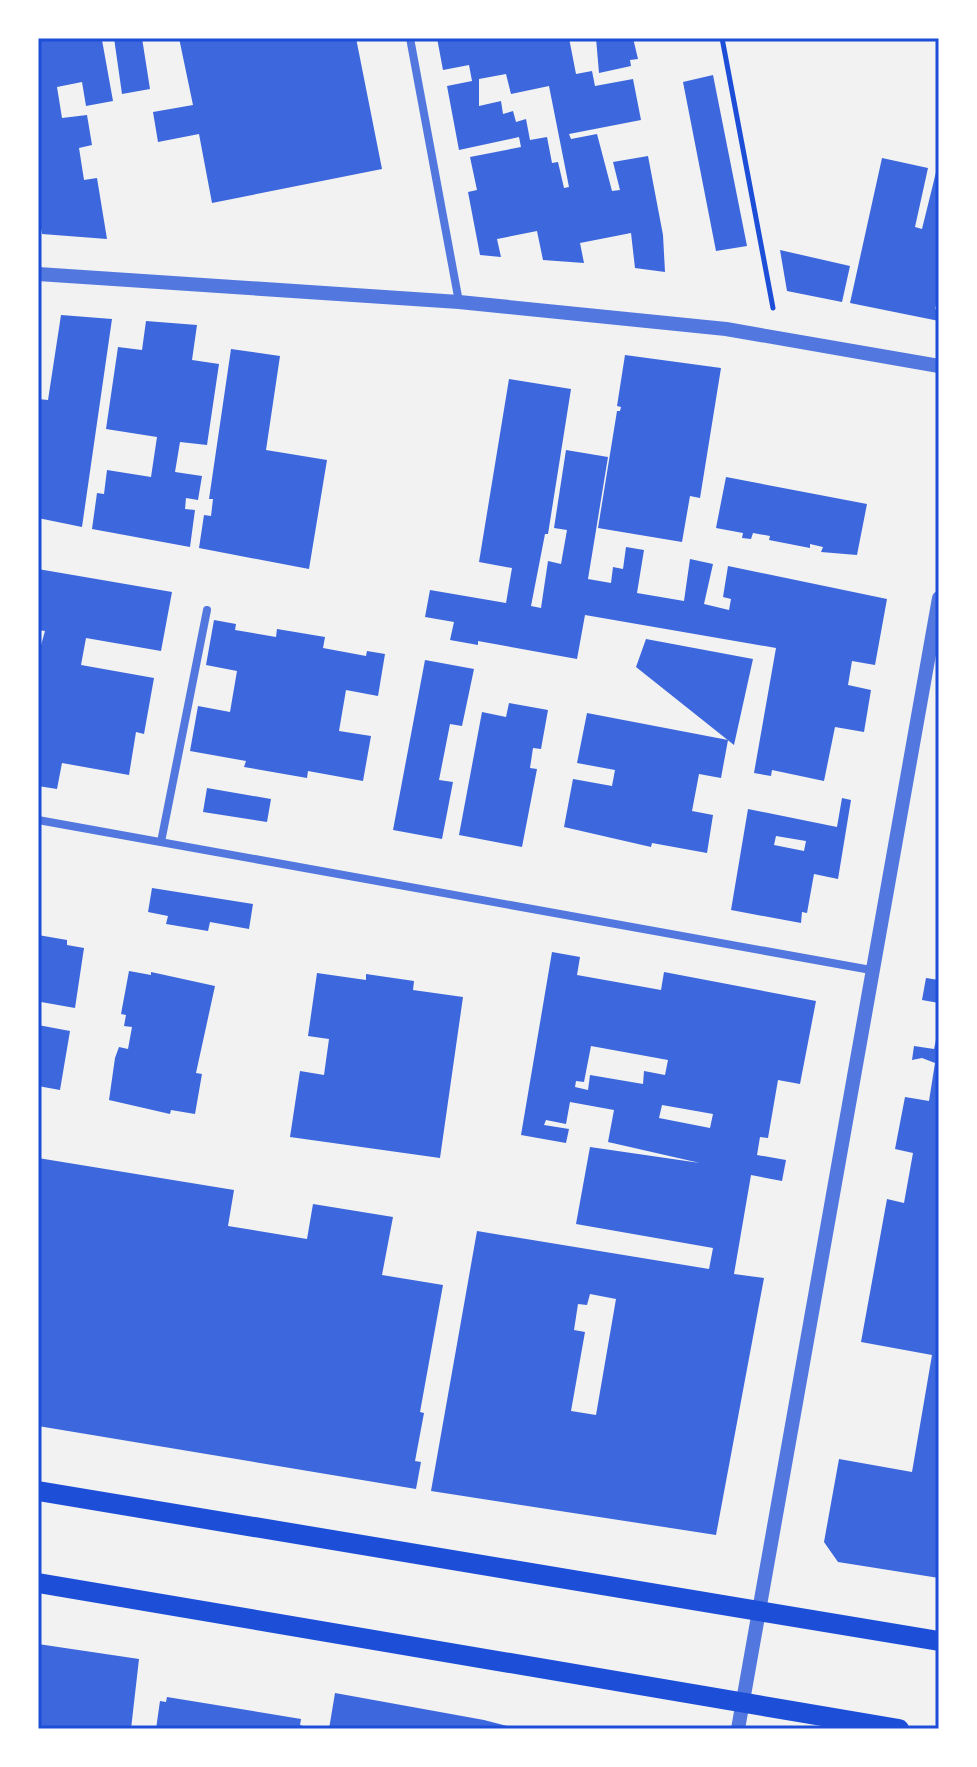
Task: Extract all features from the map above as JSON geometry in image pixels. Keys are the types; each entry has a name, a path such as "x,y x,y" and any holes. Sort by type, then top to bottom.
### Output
{"main road":[{"path":"38,1491 939,1641"},
{"path":"38,1583 899,1729"}],"street":[{"path":"410,38 459,302"},
{"path":"38,274 459,302 778,336 939,366"},
{"path":"738,1729 762,1612 871,970 939,598"},
{"path":"161,842 207,610"},
{"path":"38,820 871,970"}],"path":[{"path":"722,38 778,336"}],"building":[{"path":"38,38 102,40 113,101 86,106 82,82 57,87 62,118 87,115 92,145 79,148 84,180 97,178 107,239 42,234 38,213"},
{"path":"114,38 142,38 150,89 122,94"},
{"path":"179,38 356,38 382,169 212,203 199,134 158,142 153,112 193,105"},
{"path":"437,38 569,38 576,74 592,71 595,86 633,79 641,120 569,134 571,139 597,134 612,191 620,190 613,162 648,156 663,235 665,272 635,268 631,233 580,243 584,263 543,260 537,231 497,239 501,257 480,255 468,192 477,190 470,157 521,147 519,137 459,150 447,86 472,81 469,65 443,70","holes":["506,74 511,94 549,86 569,187 564,188 558,162 552,163 547,137 530,140 526,119 516,122 513,111 503,114 501,101 479,106 479,79"]},
{"path":"596,38 633,38 638,59 630,60 631,66 599,73"},
{"path":"713,75 747,246 716,251 683,82"},
{"path":"882,158 928,168 915,227 922,229 939,160 939,293 935,309 939,310 939,321 850,303"},
{"path":"780,250 850,266 842,302 787,291"},
{"path":"61,315 112,319 82,527 38,518 38,399 48,400"},
{"path":"146,321 197,325 192,360 219,364 207,445 180,442 175,472 202,476 198,500 186,498 185,509 195,510 190,547 92,529 97,493 104,494 107,470 151,477 157,437 106,429 118,347 142,350"},
{"path":"231,349 280,356 266,450 327,460 309,569 199,548 204,515 211,516 213,499 209,499"},
{"path":"625,355 721,368 700,498 690,496 682,542 598,528 617,411 621,407 617,406"},
{"path":"509,379 571,389 548,534 545,534 531,606 541,608 548,561 561,564 567,530 554,528 566,450 608,457 588,579 611,583 613,567 623,569 626,547 644,550 637,593 684,601 690,559 713,564 704,604 729,610 731,599 723,597 728,566 887,599 875,665 852,661 848,685 871,690 864,732 835,727 824,781 772,770 771,776 754,773 776,648 585,615 577,659 478,641 478,645 450,640 454,622 425,617 430,590 506,603 512,568 479,562"},
{"path":"726,477 867,504 857,555 821,552 823,547 810,544 810,548 769,540 770,536 753,533 751,539 742,538 743,533 716,528"},
{"path":"38,569 172,592 161,651 86,638 81,665 154,678 144,734 136,732 129,775 62,763 57,789 38,786 38,656 45,631 38,630"},
{"path":"214,620 236,624 235,630 276,637 277,629 325,637 323,648 366,656 367,651 385,654 378,696 346,690 339,731 371,736 363,781 308,771 307,778 244,767 246,761 190,751 198,706 230,712 237,671 206,665"},
{"path":"646,639 753,659 734,745 636,667"},
{"path":"425,660 474,669 462,726 450,724 439,780 453,782 442,839 393,830"},
{"path":"509,703 548,710 541,749 533,748 530,768 537,769 522,847 459,835 482,712 506,717"},
{"path":"587,713 728,740 721,778 699,774 692,811 713,815 707,853 652,843 651,847 564,827 573,779 612,786 615,770 577,763"},
{"path":"207,788 271,799 267,822 203,812"},
{"path":"842,798 851,800 838,879 814,874 807,913 802,912 801,923 731,910 748,809 837,827","holes":["776,836 806,841 804,851 774,845"]},
{"path":"152,888 253,904 249,929 210,922 208,931 166,924 168,916 148,912"},
{"path":"38,935 67,940 67,945 84,948 75,1008 41,1002 38,1012"},
{"path":"552,952 580,957 577,975 661,990 664,972 816,1001 800,1084 778,1080 768,1138 760,1137 757,1155 786,1160 782,1181 751,1175 734,1274 764,1278 716,1535 431,1491 477,1231 709,1269 713,1248 576,1224 590,1147 700,1163 608,1142 614,1110 570,1102 566,1124 546,1120 544,1125 569,1129 566,1143 521,1135","holes":["591,1046 668,1060 665,1075 644,1071 643,1084 590,1075 588,1090 575,1087 576,1081 584,1082","662,1105 713,1114 710,1128 659,1118","590,1294 616,1299 596,1415 571,1411 585,1332 574,1330 578,1304 587,1305"]},
{"path":"129,971 151,975 151,972 215,986 196,1073 202,1074 195,1114 171,1110 170,1114 109,1100 115,1058 119,1047 128,1049 132,1027 124,1026 126,1015 121,1014"},
{"path":"317,973 366,980 366,974 414,981 413,990 463,997 440,1158 290,1137 300,1071 324,1075 329,1039 308,1036"},
{"path":"926,978 939,980 939,1003 922,1000"},
{"path":"38,1025 70,1031 60,1090 38,1086"},
{"path":"938,1031 939,1578 838,1562 824,1542 839,1459 912,1472 932,1355 861,1342 887,1199 904,1203 913,1153 895,1149 905,1097 929,1101 935,1063 922,1058 912,1060 914,1046 934,1049"},
{"path":"38,1158 234,1190 228,1226 307,1239 313,1204 393,1217 382,1275 443,1285 420,1412 424,1413 415,1461 421,1462 416,1489 38,1426"},
{"path":"38,1644 139,1659 131,1729 38,1729"},
{"path":"335,1693 484,1720 519,1729 329,1729"},
{"path":"167,1697 301,1719 300,1725 312,1729 156,1729 160,1701 166,1702"}]}
